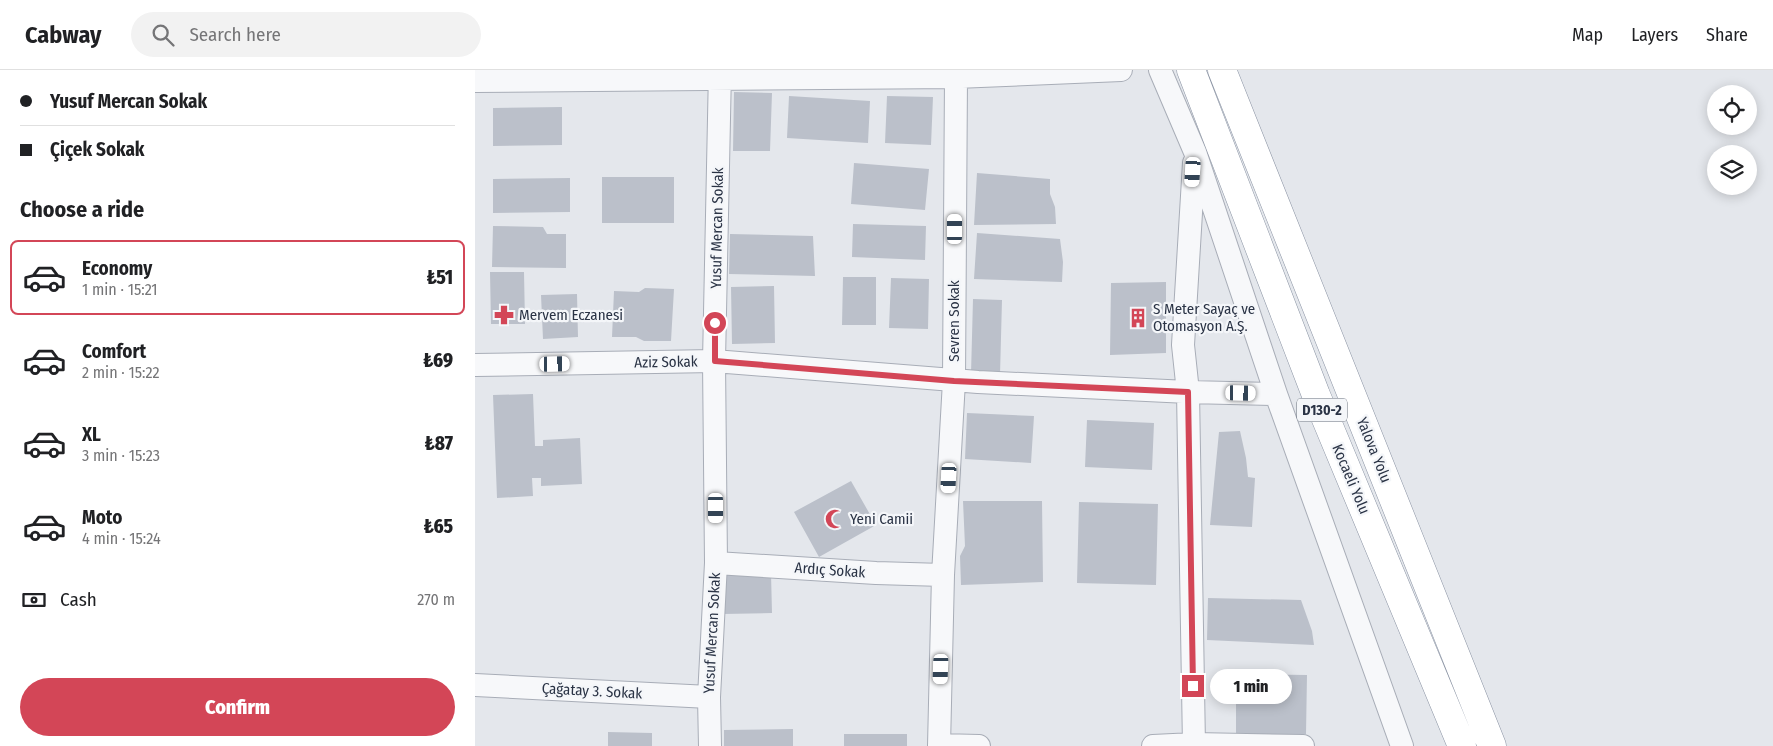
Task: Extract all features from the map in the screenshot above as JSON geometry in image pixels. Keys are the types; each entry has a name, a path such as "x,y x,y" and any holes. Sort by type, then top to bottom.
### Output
{"highway":[{"name":"Kocaeli̇ Yolu","path":"1191,70 1316,395 1462,746"},
{"name":"Yalova Yolu","path":"1222,70 1492,746"}],"street":[{"path":"475,81 720,74 956,76 1121,70"},
{"path":"1161,70 1195,152 1276,394 1402,746"},
{"name":"Yusuf Mercan Sokak","path":"710,746 709,697 716,563 715,361 720,74"},
{"name":"Sevren Sokak","path":"939,746 943,575 954,381 956,76"},
{"path":"1194,745 1188,392 1183,345 1188,231 1195,152"},
{"name":"Aziz Sokak","path":"475,365 715,361 954,381 1188,392 1276,394"},
{"name":"Ardıç Sokak","path":"716,563 876,573 943,575"},
{"name":"Çağatay 3. Sokak","path":"475,685 709,697"},
{"path":"939,746 979,746"},
{"path":"1153,746 1303,746"}],"building":[{"path":"734,92 772,93 770,151 733,151"},
{"path":"789,96 870,101 868,143 787,138"},
{"path":"887,96 933,97 931,145 885,143"},
{"path":"562,107 562,145 493,146 493,108"},
{"path":"854,163 929,169 925,210 851,204"},
{"path":"977,173 1050,179 1050,194 1055,207 1056,224 974,225"},
{"path":"602,177 674,177 674,223 602,223"},
{"path":"570,178 570,212 493,213 493,179"},
{"path":"853,224 926,226 925,260 852,257"},
{"path":"493,226 543,227 547,234 566,234 566,268 492,267"},
{"path":"977,233 1060,239 1063,262 1062,282 974,279"},
{"path":"730,234 813,236 815,276 729,274"},
{"path":"490,272 524,272 525,324 491,324"},
{"path":"843,277 876,277 876,325 842,325"},
{"path":"891,278 929,279 928,329 889,328"},
{"name":"S Meter Sayaç ve Otomasyon A.Ş.","path":"1166,282 1166,353 1110,355 1111,283"},
{"path":"774,286 775,343 732,344 731,287"},
{"path":"645,288 674,289 671,341 644,341 636,337 612,337 614,291 639,292"},
{"path":"577,294 578,337 543,339 541,295"},
{"path":"973,299 1002,300 1000,375 971,374"},
{"path":"533,394 535,446 543,446 543,440 580,438 582,484 541,486 541,478 532,478 533,496 497,498 493,395"},
{"path":"967,413 1034,416 1031,463 965,459"},
{"path":"1087,420 1154,423 1152,470 1085,467"},
{"path":"1240,431 1248,477 1255,478 1252,527 1210,525 1219,432"},
{"name":"Yeni Camii","path":"851,481 876,525 819,557 794,512"},
{"path":"963,501 1042,501 1043,582 961,585 960,556 965,546"},
{"path":"1079,502 1158,504 1156,585 1077,583"},
{"path":"771,573 772,613 723,614 723,574"},
{"path":"1208,598 1301,600 1312,631 1314,645 1207,640"},
{"path":"1236,674 1307,675 1306,734 1236,734"},
{"path":"793,729 793,746 724,746 724,730"},
{"path":"608,732 652,733 652,746 608,746"},
{"path":"844,734 907,734 907,746 844,746"}],"place":[{"name":"Mervem Eczanesi","path":"504,315"},
{"name":"S Meter Sayaç ve Otomasyon A.Ş.","path":"1138,318"},
{"name":"Yeni Camii","path":"835,519"}],"route":[{"path":"715,323 715,361 954,381 1188,392 1193,686"}]}
